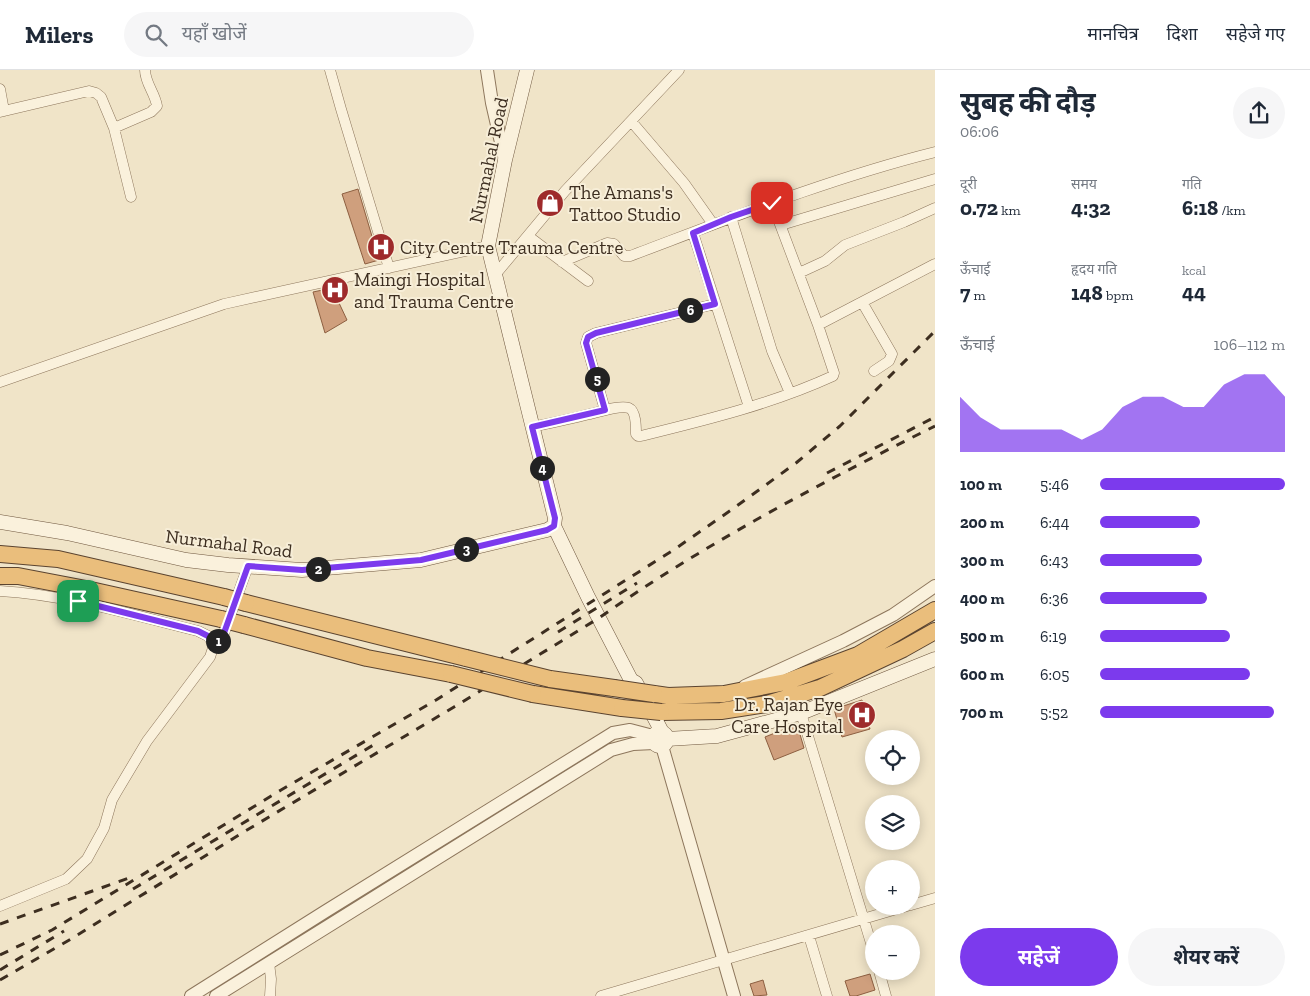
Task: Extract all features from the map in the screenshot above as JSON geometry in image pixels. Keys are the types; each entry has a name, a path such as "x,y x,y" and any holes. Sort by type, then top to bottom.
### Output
{"highway":[{"path":"0,554 58,559 224,597 550,679 668,696 724,694 786,682 858,655 935,610"},
{"path":"0,576 18,576 86,589 244,624 367,658 451,674 533,694 661,712 721,711 767,704 784,699 820,688 903,649 935,630"}],"main road":[{"name":"Nurmahal Road","path":"0,522 67,533 186,560 302,570 421,560 547,530 554,526 555,518 488,246 505,160 527,70"},
{"path":"554,526 631,680 628,686 658,739 718,736 801,712 935,659"}],"street":[{"path":"114,128 151,112 157,106 145,76 145,70"},
{"path":"330,70 389,268"},
{"path":"487,70 492,103 505,160"},
{"path":"495,276 565,191 679,70"},
{"path":"0,89 2,112 89,91 101,97 114,128 131,197"},
{"path":"631,121 684,184 713,224"},
{"path":"562,262 607,243 614,244 622,255 627,256 693,233 731,217 892,162 935,152"},
{"path":"781,226 935,178"},
{"path":"532,427 605,410 629,408 634,416 636,434 639,436 749,407 832,377 834,375 818,325 772,203"},
{"path":"799,273 825,261 845,245 935,208"},
{"path":"731,217 772,351 790,393"},
{"path":"693,233 749,407"},
{"path":"528,236 588,281"},
{"path":"0,382 224,304 488,246"},
{"path":"818,325 935,264"},
{"path":"862,302 892,354 889,361 874,371"},
{"path":"605,410 586,343 588,337 596,333 715,304"},
{"path":"0,906 66,879 87,859 104,828 112,800 147,741 210,657 214,645 224,633 248,566"},
{"path":"724,694 843,641 893,615 935,586"},
{"path":"0,591 27,592 78,601 198,631 208,636 214,645"},
{"path":"801,712 866,925"},
{"path":"191,996 613,733 630,730 658,739"},
{"path":"658,739 734,996"},
{"path":"216,996 611,750 658,739"},
{"path":"920,902 935,898"},
{"path":"601,996 877,915"},
{"path":"809,936 827,996"},
{"path":"269,963 271,979 270,996"},
{"path":"882,980 886,996"}],"building":[{"path":"358,189 379,260 365,264 342,194"},
{"path":"332,288 347,320 325,333 313,292"},
{"path":"862,700 870,729 842,737 834,709"},
{"path":"797,724 804,748 774,760 765,737"},
{"path":"865,975 865,980 872,980 875,990 850,996 845,981"},
{"path":"763,980 767,995 754,996 750,984"}],"railway":[{"path":"0,955 52,930 281,790 436,700 675,549 796,463 840,426 935,331"},
{"path":"827,473 935,417"},
{"path":"0,980 454,707 721,540 806,492 935,426"},
{"path":"558,632 637,583"},
{"path":"133,889 375,744"},
{"path":"0,924 129,878"},
{"path":"0,970 64,931"}],"place":[{"name":"The Amans's Tattoo Studio","path":"550,203"},
{"name":"City Centre Trauma Centre","path":"381,247"},
{"name":"Maingi Hospital and Trauma Centre","path":"335,290"},
{"name":"Dr. Rajan Eye Care Hospital","path":"862,715"}],"route":[{"path":"78,601 198,631 208,636 214,645 224,633 248,566 302,570 421,560 547,530 554,526 555,518 532,427 605,410 586,343 588,337 596,333 715,304 693,233 772,203"}]}
